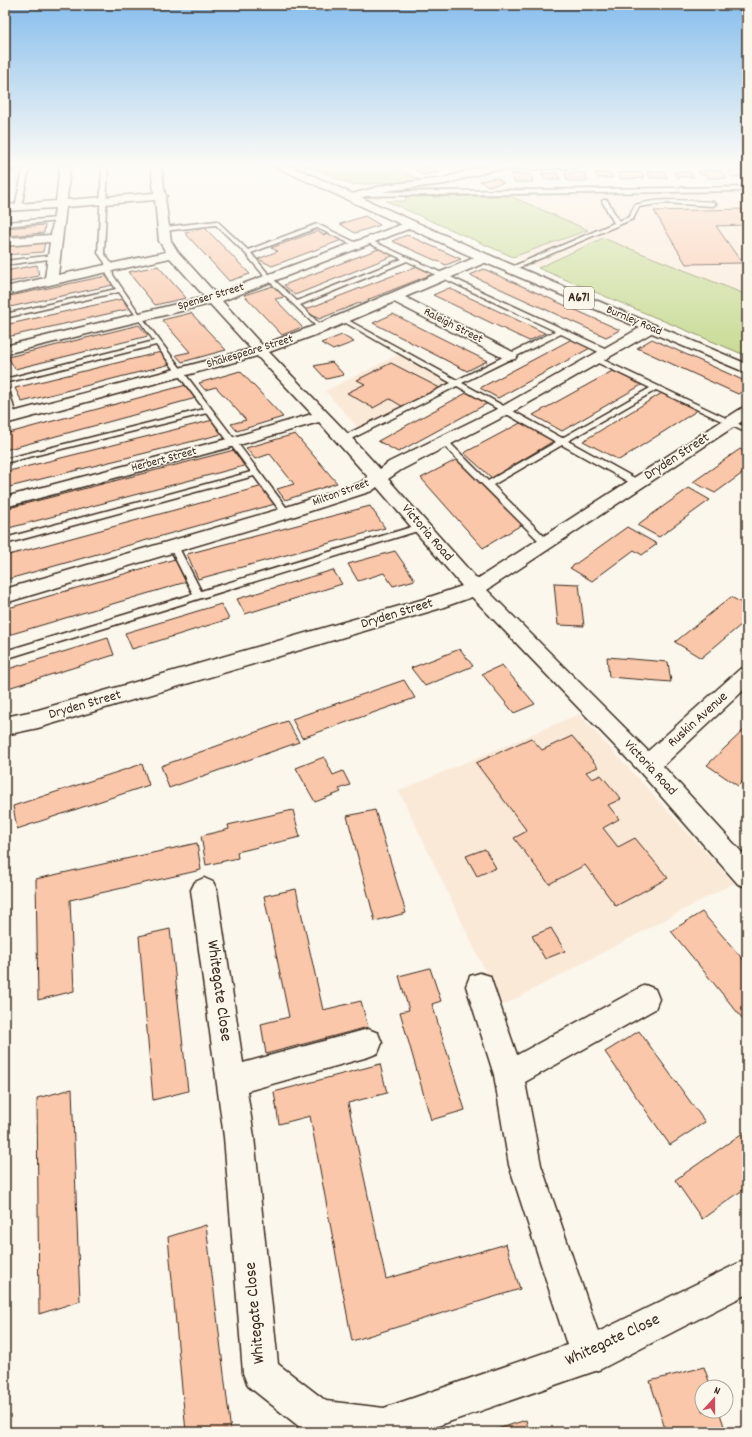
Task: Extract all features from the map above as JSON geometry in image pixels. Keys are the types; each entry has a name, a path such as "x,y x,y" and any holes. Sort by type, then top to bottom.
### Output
{"street":[{"path":"51,281 57,232"},
{"name":"Victoria Road","path":"164,232 165,241 173,254 260,351 344,439 475,589 648,765 747,876"},
{"name":"Spenser Street","path":"5,350 214,298 391,232"},
{"name":"Burnley Road","path":"430,232 511,269 747,369"},
{"path":"5,242 57,238"},
{"path":"5,290 173,254"},
{"name":"Shakespeare Street","path":"8,418 182,373 260,351 321,328 486,258"},
{"name":"Raleigh Street","path":"395,296 510,356"},
{"name":"Milton Street","path":"5,596 286,513 366,486 395,466 506,410 650,328"},
{"name":"Dryden Street","path":"5,726 38,719 431,604 475,589 747,411"},
{"name":"Herbert Street","path":"5,502 233,442 322,416"},
{"name":"Ruskin Avenue","path":"648,765 747,675"},
{"name":"Whitegate Close","path":"204,890 240,1137 261,1373 319,1419 384,1426 588,1356 747,1276"},
{"path":"480,986 509,1075 525,1165 588,1356"},
{"path":"509,1075 645,999"},
{"path":"231,1081 368,1043"}],"lane":[{"path":"102,232 101,253 108,263 110,275 139,317 286,513"},
{"path":"226,232 247,252 269,278 321,328"},
{"path":"247,252 301,232"},
{"path":"333,232 406,259 561,331 655,388 747,432"},
{"path":"511,269 599,232"},
{"path":"5,263 54,257"},
{"path":"296,304 406,259"},
{"path":"5,316 121,290"},
{"path":"342,319 637,483"},
{"path":"344,439 561,331"},
{"path":"5,381 159,342"},
{"path":"488,485 655,388"},
{"path":"5,389 8,418"},
{"path":"5,461 210,410"},
{"path":"444,442 546,543"},
{"path":"5,541 256,473"},
{"path":"5,655 421,527"},
{"path":"174,546 199,596"}],"shaded area":[{"path":"456,232 747,232 747,356"},
{"path":"400,354 452,382 359,429 325,391"},
{"path":"579,714 734,883 502,1006 399,791"}],"green space":[{"path":"456,232 582,232 513,257"},
{"path":"603,238 747,295 747,356 538,268"}],"building":[{"path":"5,232 44,232 44,233 5,236"},
{"path":"209,232 250,274 229,281 185,233"},
{"path":"314,232 319,232 324,235 328,233 342,240 272,266 258,259 278,251 271,248"},
{"path":"667,232 720,232 742,263 686,264"},
{"path":"407,235 461,259 446,265 392,241"},
{"path":"45,242 43,252 5,255 5,245"},
{"path":"381,248 395,255 295,295 284,285"},
{"path":"37,265 39,276 5,283 5,271"},
{"path":"420,265 435,273 319,319 304,310"},
{"path":"158,266 186,298 155,305 128,272"},
{"path":"484,269 620,330 606,337 470,275"},
{"path":"106,276 113,285 5,308 5,297"},
{"path":"273,286 285,297 275,299 302,327 282,335 244,295"},
{"path":"449,288 545,333 529,341 433,295"},
{"path":"122,299 129,309 7,337 5,333 5,325"},
{"path":"191,313 226,350 182,362 176,355 190,352 162,320"},
{"path":"393,314 487,361 467,371 373,323"},
{"path":"139,325 148,336 15,369 8,357"},
{"path":"342,335 354,342 333,350 321,343"},
{"path":"574,338 592,347 498,398 480,388"},
{"path":"652,339 747,382 747,389 738,394 637,348"},
{"path":"161,352 171,364 22,402 15,388"},
{"path":"332,362 344,375 326,379 314,366"},
{"path":"391,363 440,388 405,408 390,399 373,408 347,393 365,384 357,380"},
{"path":"616,369 645,383 562,431 533,415"},
{"path":"240,371 283,417 237,431 231,424 246,420 216,387 205,390 199,383"},
{"path":"186,385 196,398 5,450 5,434"},
{"path":"470,391 490,402 398,452 378,441"},
{"path":"662,393 698,410 619,460 583,441"},
{"path":"213,420 222,434 5,488 5,472"},
{"path":"524,421 557,439 492,478 464,453"},
{"path":"295,434 337,483 285,500 277,489 294,484 270,454 255,459 246,448"},
{"path":"740,449 747,453 747,470 715,493 693,482"},
{"path":"234,450 244,466 5,529 5,509"},
{"path":"458,459 523,524 483,548 421,478"},
{"path":"263,486 275,504 5,580 5,556"},
{"path":"689,488 710,500 659,537 637,525"},
{"path":"370,506 385,528 198,579 187,554"},
{"path":"627,527 657,544 642,555 634,550 592,581 570,568"},
{"path":"395,551 415,580 393,586 384,573 358,581 348,564"},
{"path":"175,559 186,582 5,636 5,609"},
{"path":"333,570 342,584 245,614 237,599"},
{"path":"554,583 579,584 584,626 558,625"},
{"path":"731,597 747,606 747,620 701,658 675,642"},
{"path":"221,604 229,619 132,649 125,633"},
{"path":"108,638 114,655 8,688 5,670"},
{"path":"460,649 473,666 425,686 411,668"},
{"path":"607,657 668,662 671,682 609,677"},
{"path":"502,665 535,704 514,713 482,674"},
{"path":"404,680 415,698 302,738 292,719"},
{"path":"287,721 299,742 169,788 161,766"},
{"path":"747,727 747,777 738,786 707,765"},
{"path":"572,736 598,767 586,772 592,779 601,775 621,799 608,805 619,819 603,828 618,847 635,838 668,878 616,906 585,865 549,884 514,838 527,831 476,763 531,738 542,750"},
{"path":"324,757 333,775 343,771 350,785 339,789 341,792 315,802 296,768"},
{"path":"142,764 149,785 17,829 13,806"},
{"path":"293,810 300,837 237,852 238,858 206,865 201,836 229,829 228,825"},
{"path":"375,810 406,913 375,921 347,816"},
{"path":"197,843 201,870 70,900 74,991 38,1000 36,879"},
{"path":"485,849 496,868 477,876 466,856"},
{"path":"296,889 323,1010 361,1001 368,1027 266,1054 261,1024 289,1017 264,896"},
{"path":"702,912 747,964 747,1024 671,931"},
{"path":"551,928 565,951 545,959 532,936"},
{"path":"170,929 188,1091 153,1100 139,936"},
{"path":"430,968 441,1001 432,1004 465,1110 431,1120 400,1012 409,1010 399,976"},
{"path":"639,1031 705,1122 670,1145 605,1052"},
{"path":"380,1064 387,1093 348,1103 386,1279 506,1244 520,1289 352,1341 310,1116 279,1124 274,1092"},
{"path":"72,1089 80,1301 39,1314 37,1098"},
{"path":"747,1130 747,1187 702,1219 675,1180"},
{"path":"206,1225 231,1432 186,1432 168,1237"},
{"path":"704,1367 708,1379 694,1379 694,1419 722,1419 726,1432 666,1432 650,1381"},
{"path":"526,1420 529,1432 488,1432"}]}
